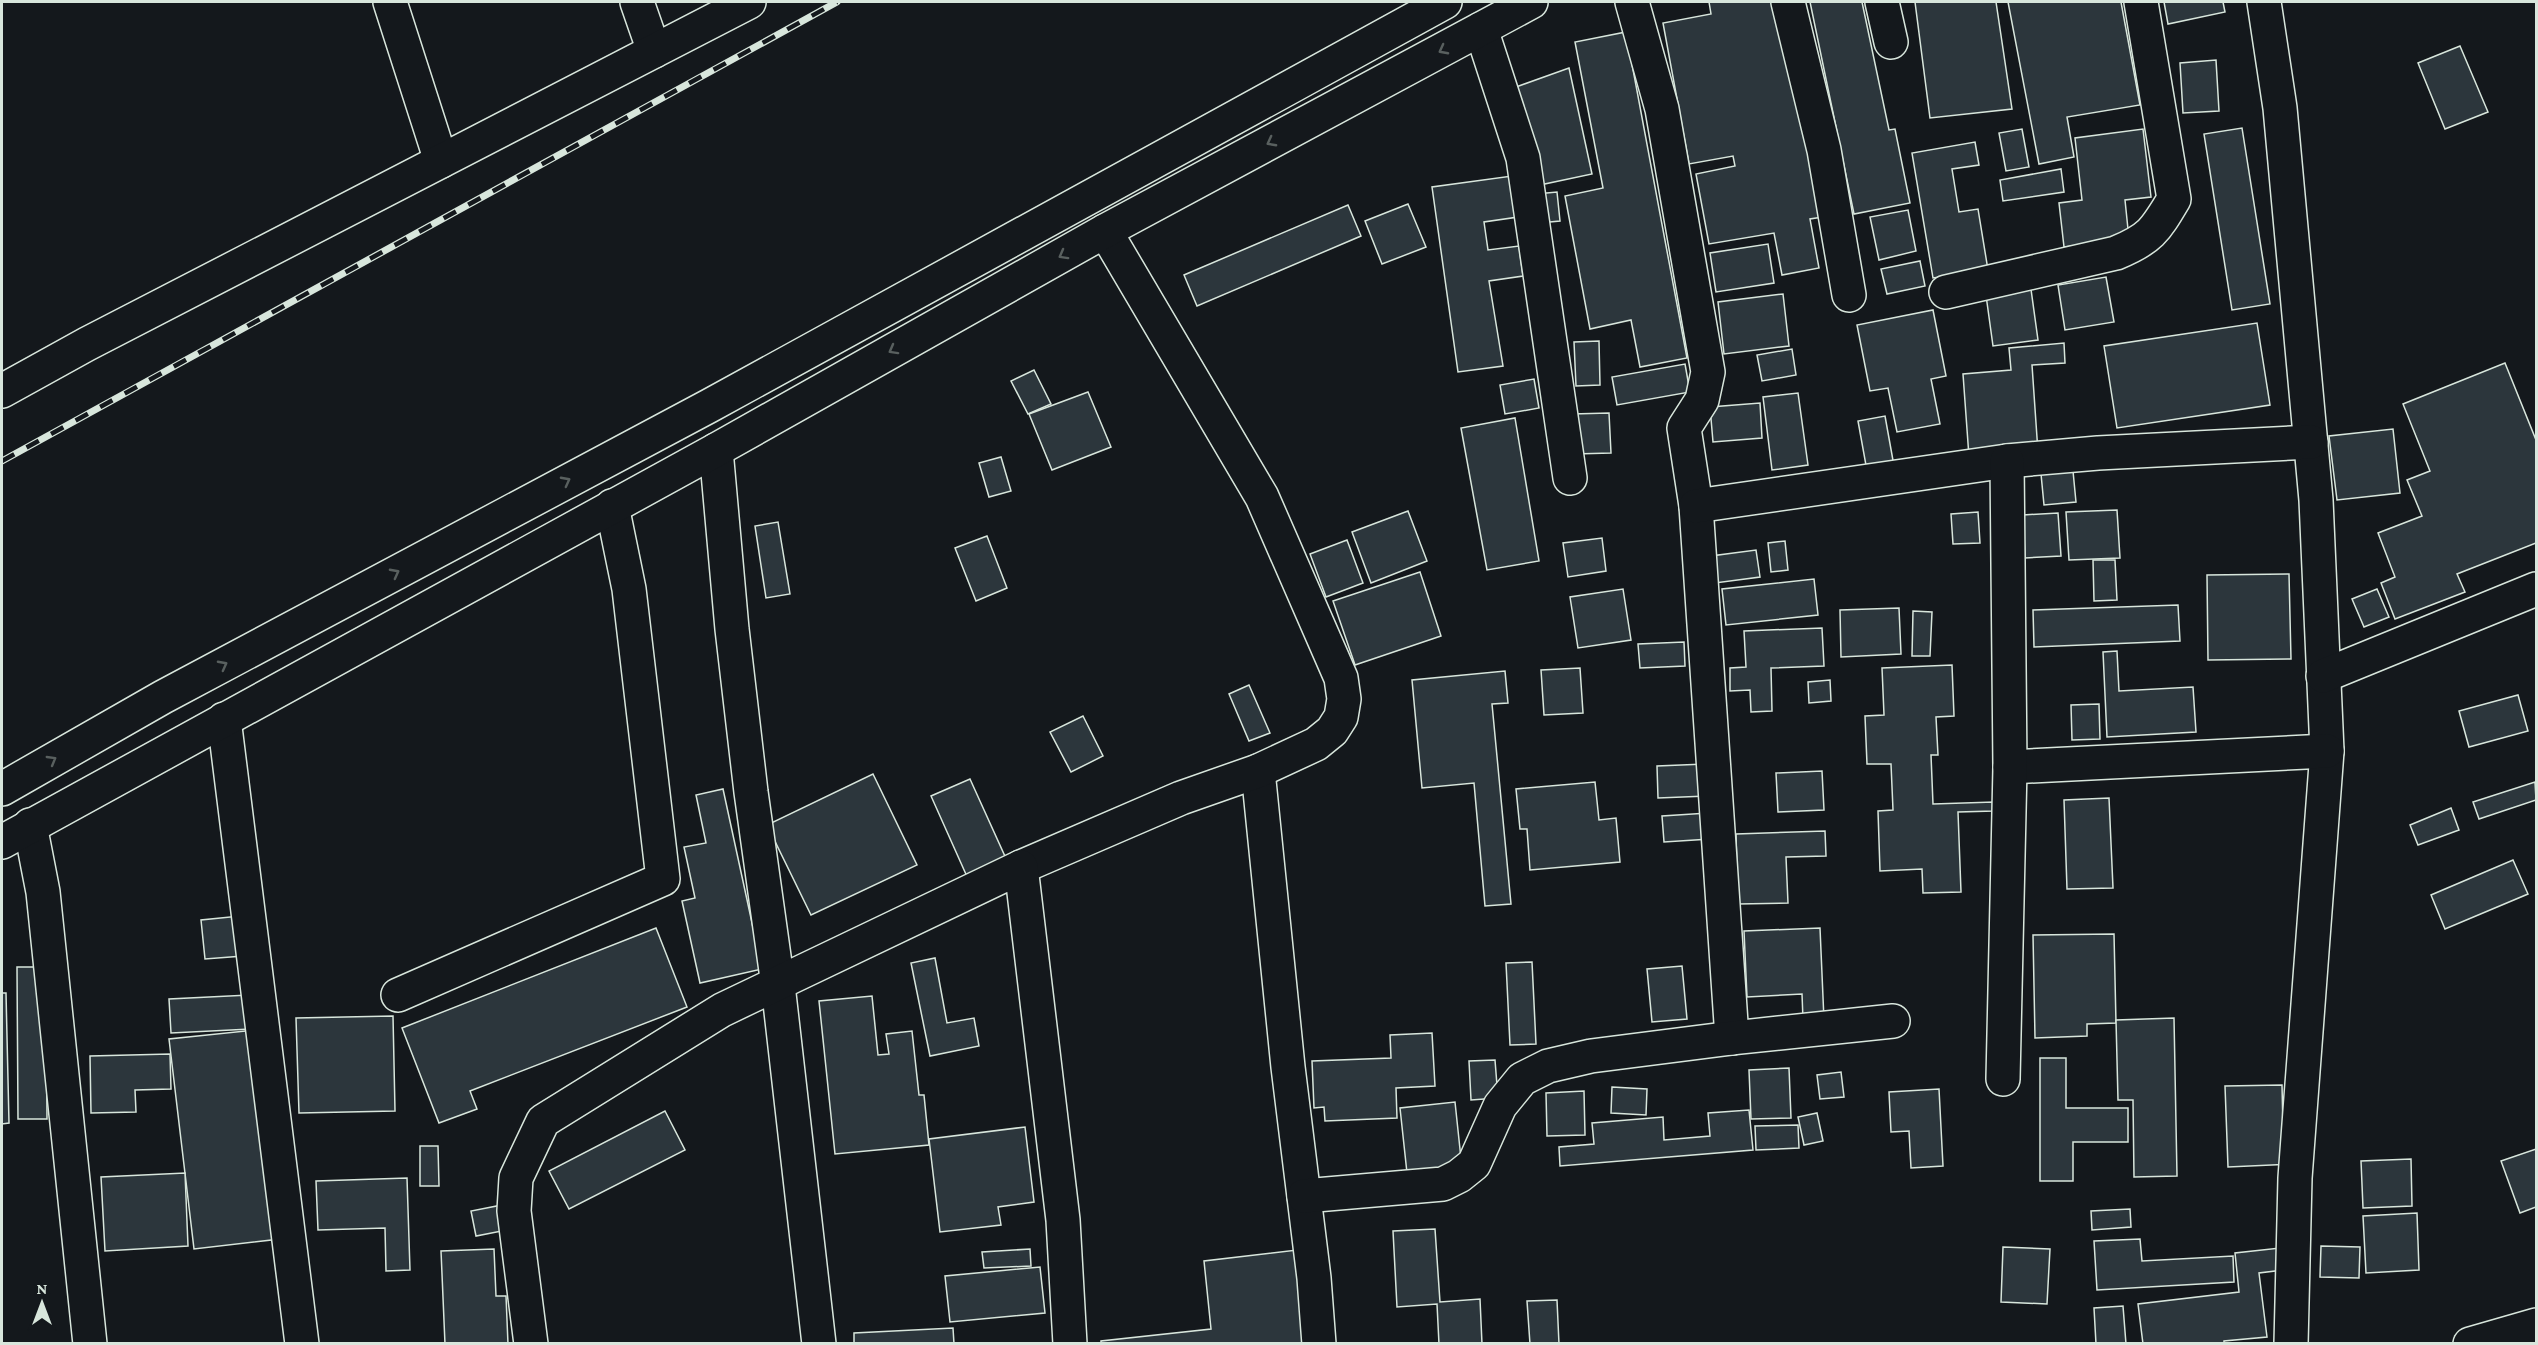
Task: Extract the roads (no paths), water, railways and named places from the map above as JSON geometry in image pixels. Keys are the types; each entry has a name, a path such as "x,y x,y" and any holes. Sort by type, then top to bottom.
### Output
{"street":[{"path":"390,2 441,161"},
{"path":"637,2 654,51"},
{"path":"2,391 87,344 749,2"},
{"path":"2,789 163,697 709,406 1445,2"},
{"path":"2,842 716,450 1105,231 1531,2"},
{"path":"1632,2 1662,109 1708,372 1702,400 1684,428 1696,506 1732,1038"},
{"path":"1788,2 1824,150 1849,295"},
{"path":"1882,2 1892,42"},
{"path":"1946,292 2116,253 2141,243 2157,227 2174,199 2141,2"},
{"path":"2264,2 2280,108 2316,500 2327,752 2295,1178 2291,1344"},
{"path":"1481,29 1523,158 1570,478"},
{"path":"531,1344 514,1210 516,1178 543,1121 722,1010 1020,867 1181,798 1258,771 1316,744 1332,731 1341,717 1344,699 1341,678 1262,497 1105,231"},
{"path":"1696,506 2007,461 2098,453 2311,442"},
{"path":"716,450 736,664 778,985 819,1344"},
{"path":"2003,1078 2010,767 2007,461"},
{"path":"398,995 663,879 629,589 612,506"},
{"path":"2323,676 2536,589"},
{"path":"224,719 302,1344"},
{"path":"2010,767 2327,752"},
{"path":"1258,771 1319,1344"},
{"path":"30,825 43,892 90,1344"},
{"path":"1020,867 1063,1220 1070,1344"},
{"path":"1304,1197 1443,1184 1459,1176 1474,1164 1500,1106 1522,1078 1548,1066 1591,1056 1893,1021"},
{"path":"2470,1344 2536,1325"}],"railway":[{"path":"2,461 837,2"}]}
